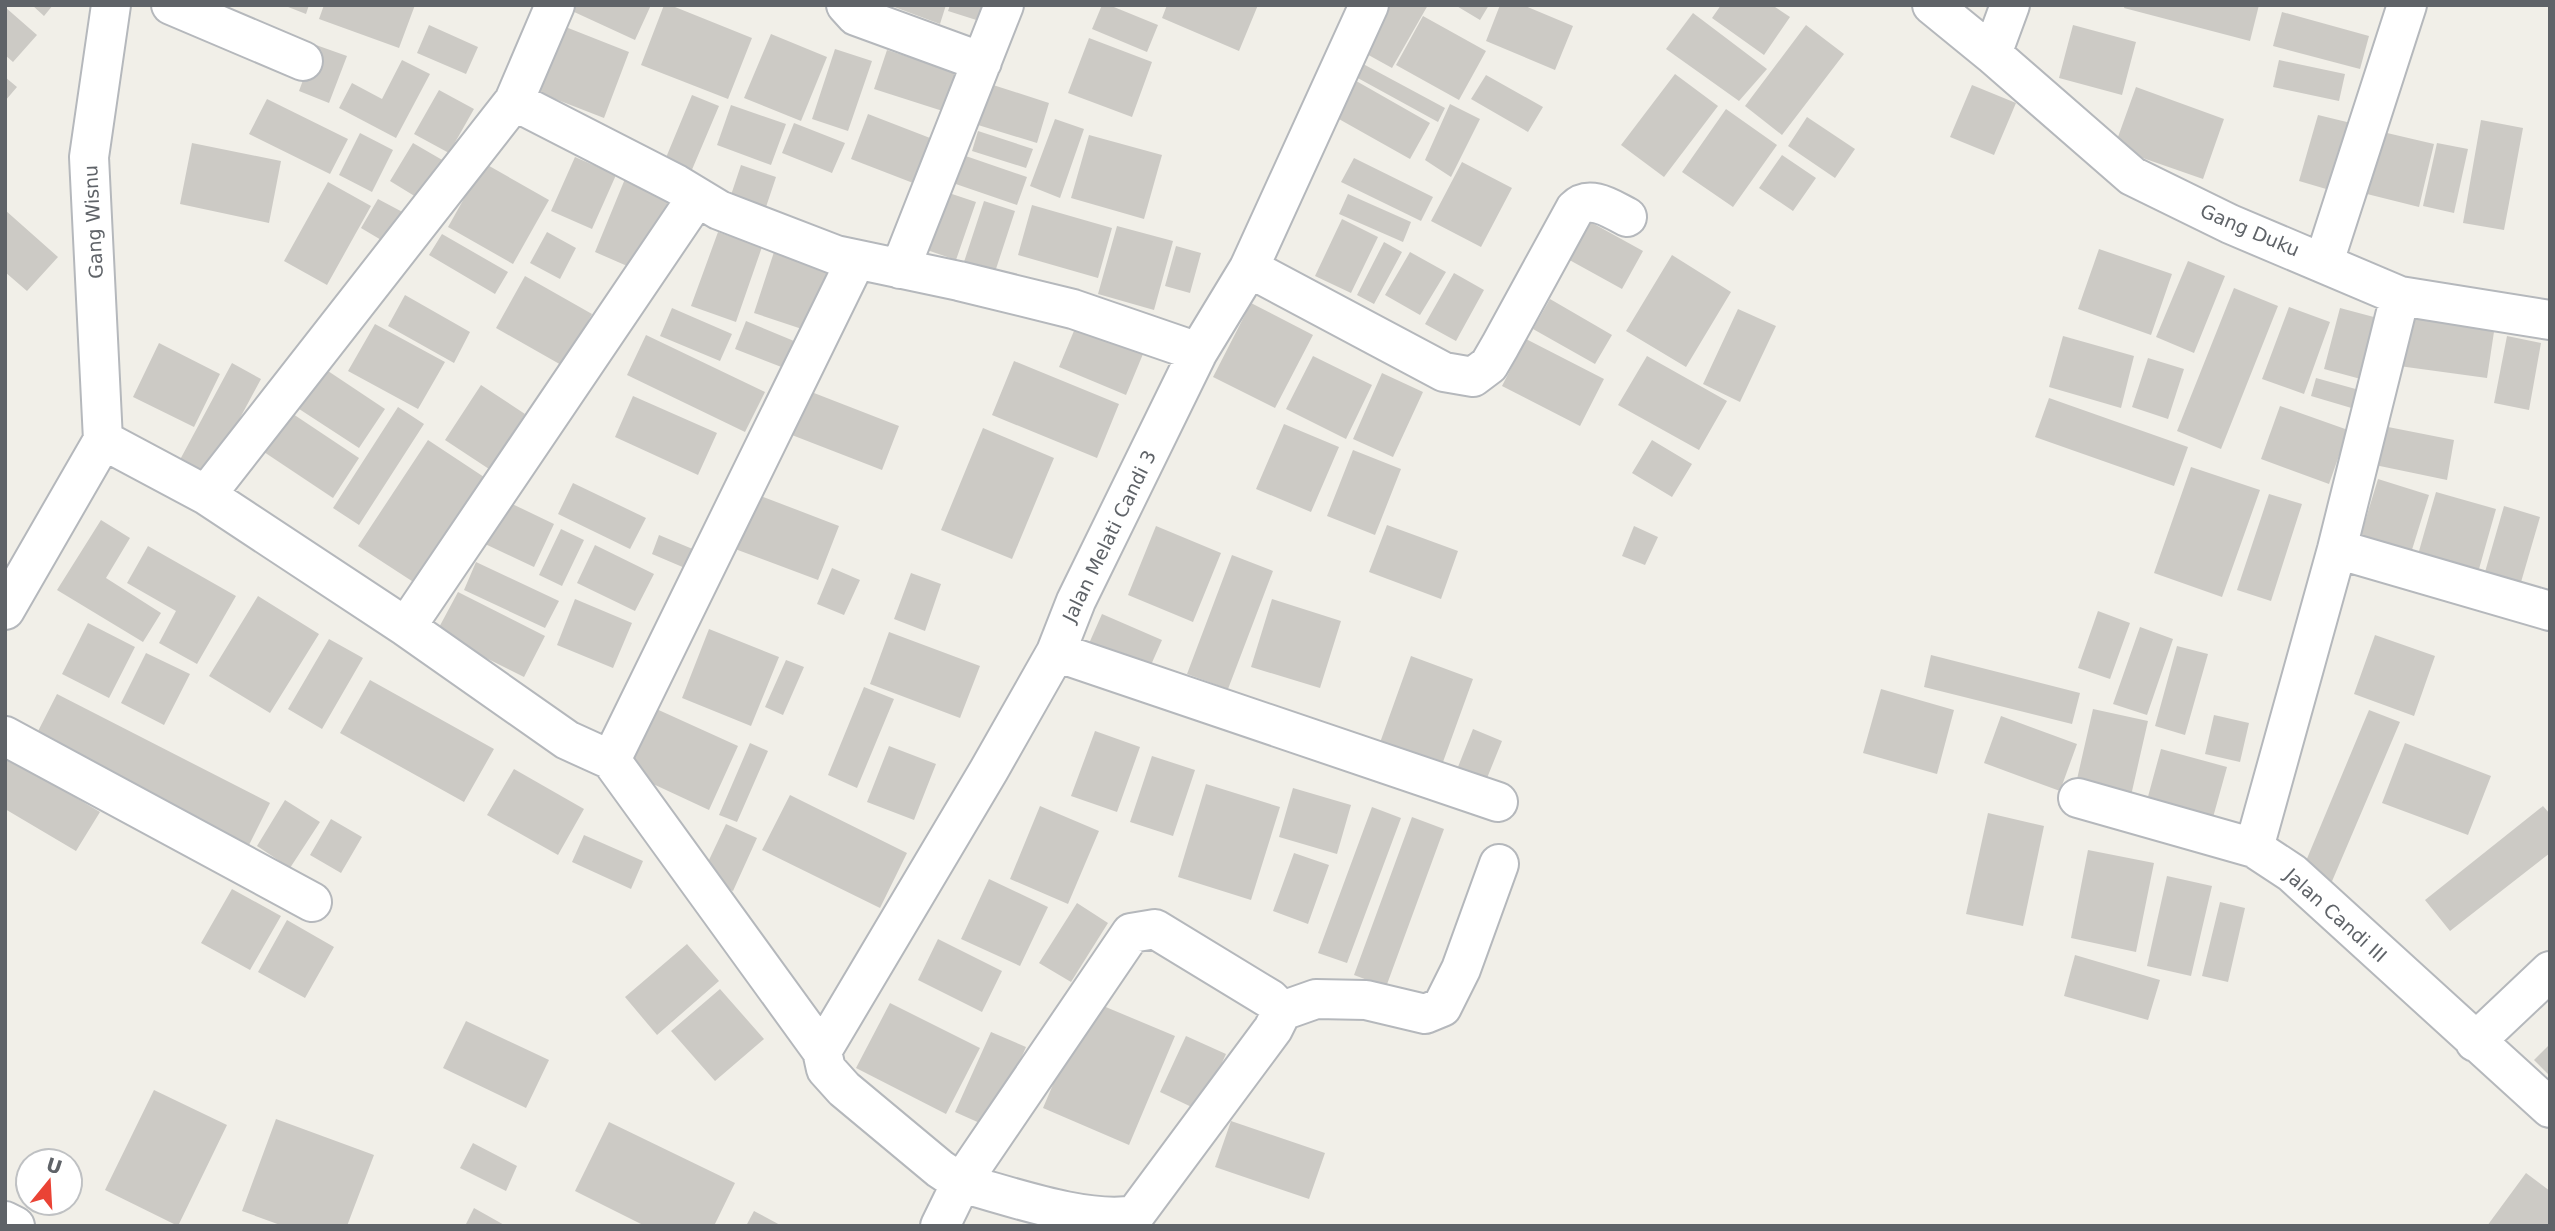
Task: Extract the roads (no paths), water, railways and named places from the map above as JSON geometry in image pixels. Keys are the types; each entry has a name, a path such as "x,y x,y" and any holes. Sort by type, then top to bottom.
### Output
{"street":[{"name":"Gang Wisnu","path":"103,440 89,157 111,5"},
{"path":"171,5 303,61"},
{"path":"206,495 514,101 555,5"},
{"path":"846,5 856,16 982,62"},
{"path":"900,269 1004,5"},
{"name":"Jalan Melati Candi 3","path":"822,1051 1056,652 1076,601 1198,352 1249,268 1369,5"},
{"name":"Gang Duku","path":"1932,5 2132,176 2230,224 2400,296 2550,320"},
{"path":"1992,54 2010,5"},
{"path":"2324,262 2407,5"},
{"path":"514,101 719,210 836,255 1073,309 1198,352"},
{"path":"406,627 697,197"},
{"path":"1249,268 1444,372 1474,377 1489,365 1495,356 1575,209 1581,204 1592,202 1627,217"},
{"path":"611,760 856,260"},
{"path":"2254,848 2337,549 2400,296"},
{"path":"5,610 103,440 206,495 406,627 567,740 611,760 822,1051 826,1069 844,1089 940,1169 961,1183 1082,1214 1115,1219 1135,1215 1273,1029 1282,1011 1316,999 1366,1000 1425,1014 1442,1007 1461,969 1499,864"},
{"path":"2337,549 2550,611"},
{"path":"1056,652 1498,802"},
{"path":"5,736 312,902"},
{"name":"Jalan Candi III","path":"2078,798 2254,848 2292,873 2550,1108"},
{"path":"940,1226 961,1183 1131,933 1155,929 1270,999 1282,1011"},
{"path":"2475,1042 2550,971"},
{"path":"5,1221 15,1226"}]}
